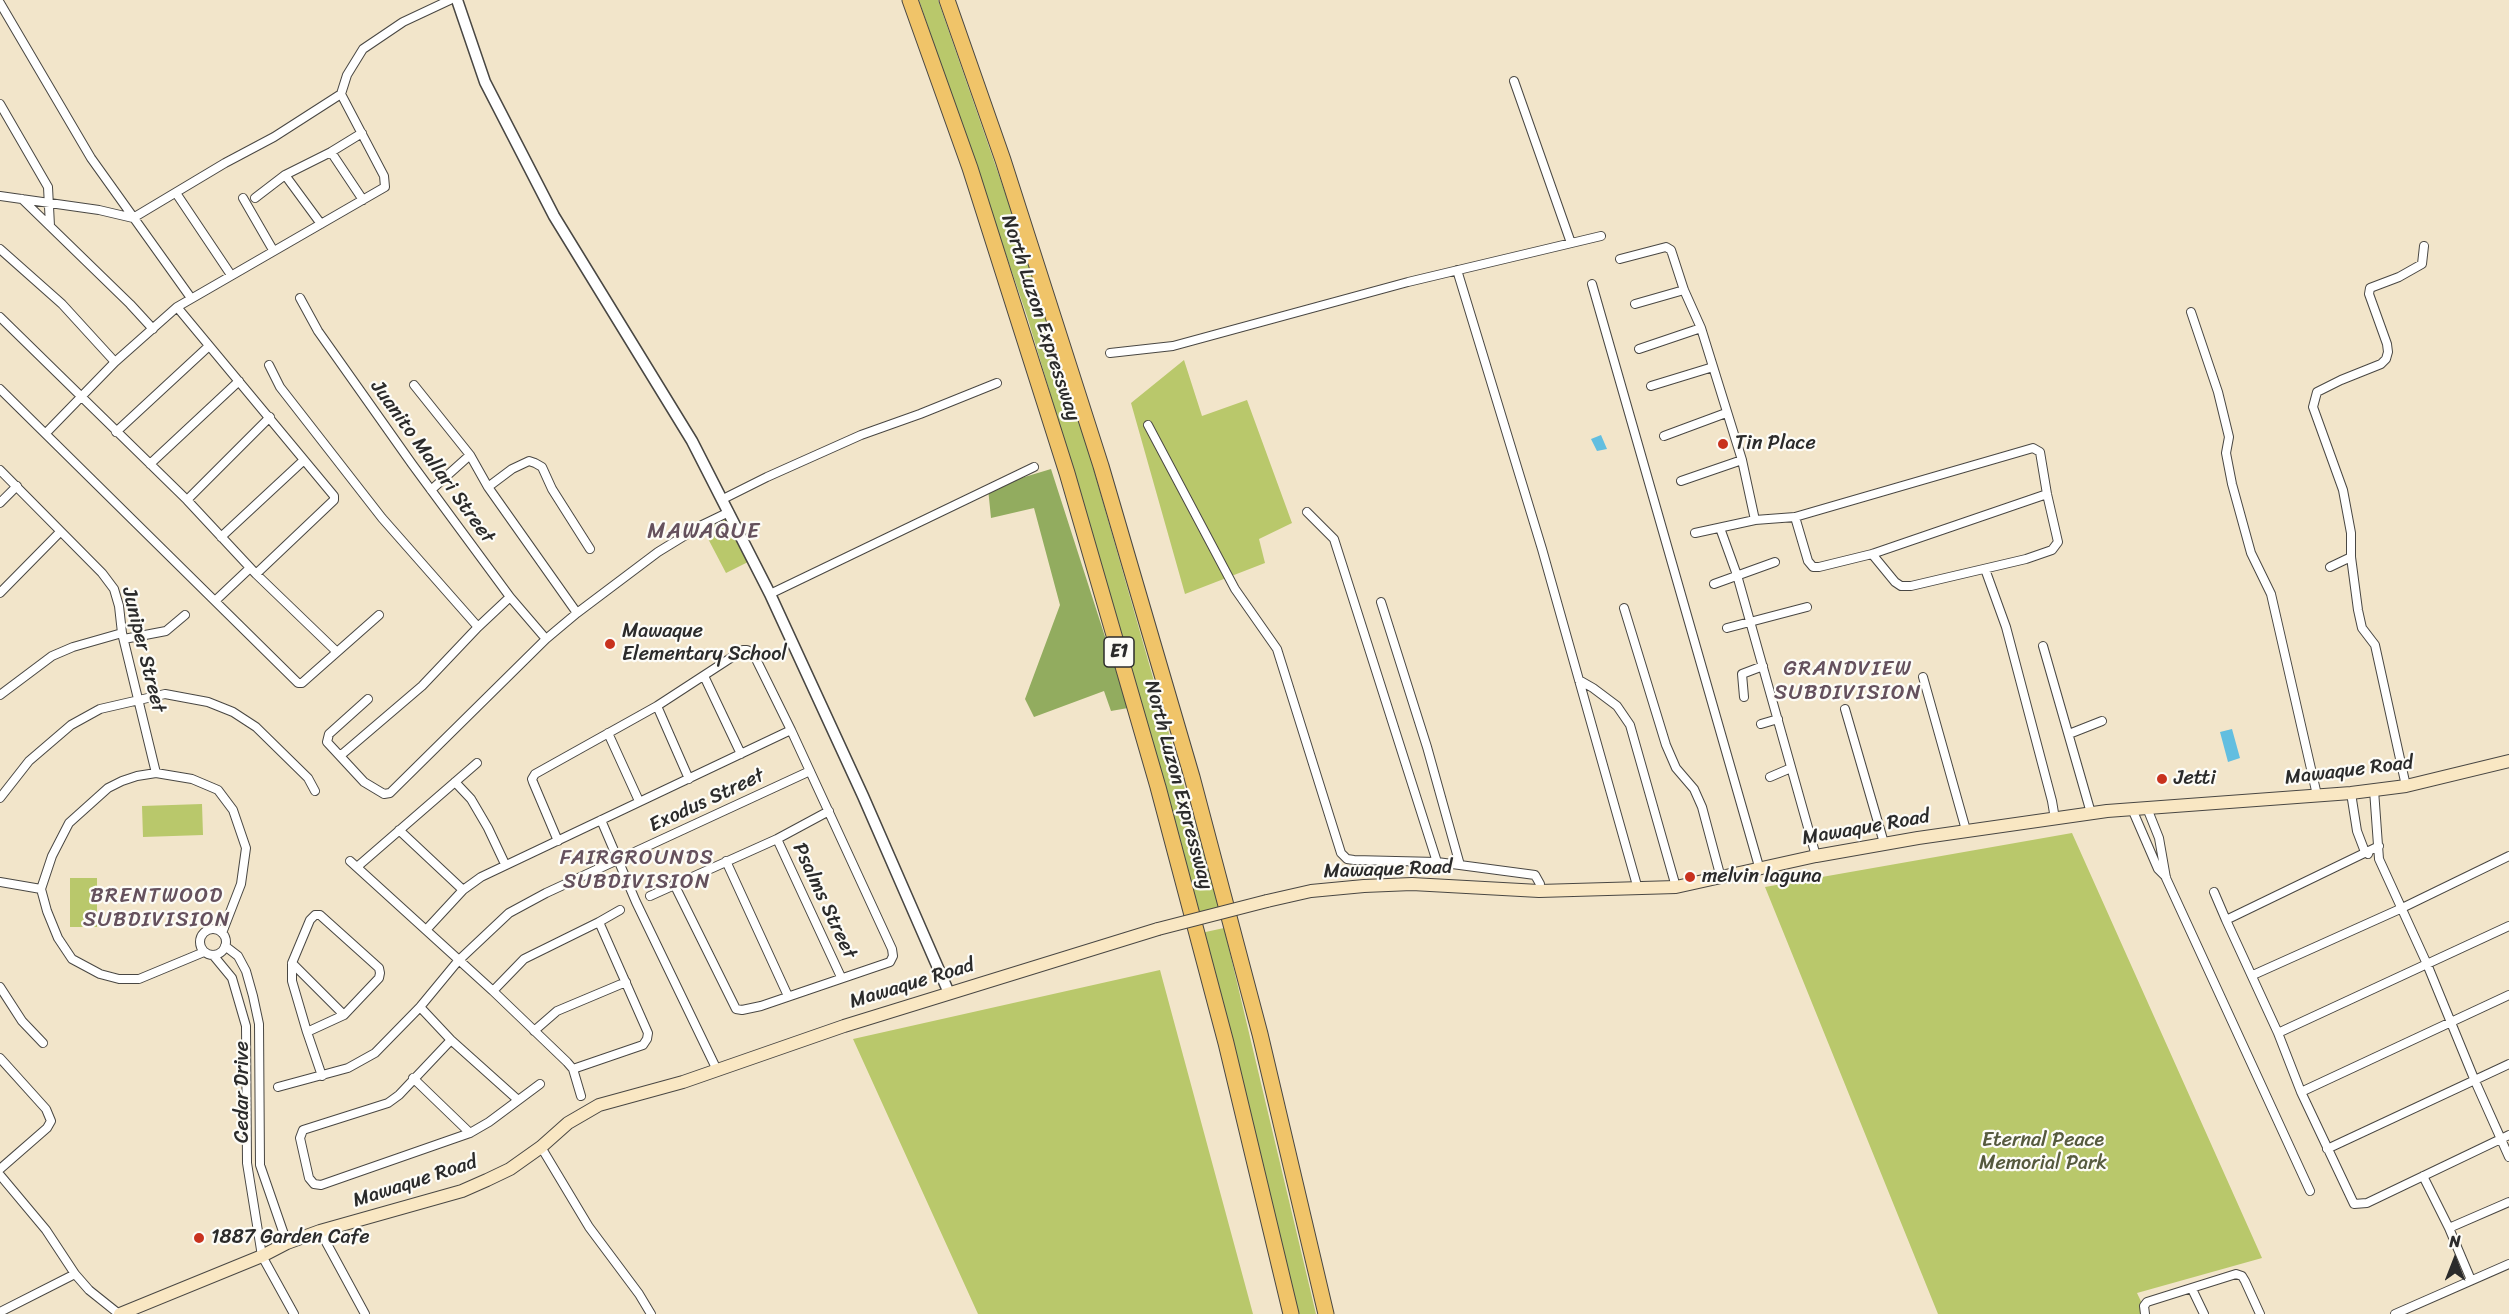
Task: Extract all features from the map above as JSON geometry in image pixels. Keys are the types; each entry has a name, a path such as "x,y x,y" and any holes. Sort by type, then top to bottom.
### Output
{"highway":[{"name":"North Luzon Expressway","path":"910,0 970,168 1064,462 1152,764 1226,1043 1291,1314"},
{"name":"North Luzon Expressway","path":"947,0 1003,160 1101,466 1192,777 1260,1034 1326,1314"}],"main road":[{"name":"Mawaque Road","path":"123,1313 320,1231 462,1191 510,1169 541,1148 568,1123 599,1105 683,1082 949,993 1158,929 1267,901 1311,891 1412,884 1539,891 1676,887 1816,856 1966,830 2132,809 2351,793 2406,786 2509,761"}],"street":[{"path":"0,196 48,202 133,218 225,163 274,137 341,94 347,75 363,49 403,22 450,0"},
{"path":"457,0 485,82 554,216 692,441 723,499 770,594 863,796 949,993"},
{"path":"0,3 86,148 191,298"},
{"path":"1514,81 1571,243"},
{"path":"46,433 115,362 177,307 273,250 385,188 386,182 341,94"},
{"path":"0,104 48,187 50,226"},
{"path":"255,198 285,175 331,152 362,133"},
{"path":"331,152 363,200"},
{"path":"285,175 321,224"},
{"path":"176,193 231,275"},
{"path":"21,198 153,329"},
{"path":"243,198 273,250"},
{"path":"1110,353 1173,346 1456,270 1601,236"},
{"path":"2406,786 2375,645 2362,628 2351,557 2351,533 2343,490 2313,407 2317,392 2381,364 2386,359 2387,345 2369,294 2370,288 2399,277 2422,264 2424,246"},
{"path":"1620,259 1669,247 1684,290 1701,328 1726,413 1743,460 1755,520"},
{"path":"0,249 62,304 115,362"},
{"path":"1456,270 1501,412 1638,889"},
{"path":"1592,284 1760,870"},
{"path":"1635,304 1684,290"},
{"name":"Juanito Mallari Street","path":"300,298 318,332 431,490 510,597 546,639"},
{"path":"177,307 333,492 334,500 215,601"},
{"path":"2191,312 2218,392 2229,437 2226,453 2232,484 2251,553 2271,594 2317,795"},
{"path":"0,317 187,500 253,571 338,652"},
{"path":"1639,349 1701,328"},
{"path":"116,432 209,346"},
{"path":"269,365 280,387 382,518 478,627"},
{"path":"1651,386 1713,367"},
{"path":"150,464 239,381"},
{"path":"723,499 861,435 997,383"},
{"path":"414,385 470,455 488,487 577,613"},
{"path":"0,389 298,683 302,683 379,615"},
{"path":"1664,436 1726,413"},
{"path":"187,500 270,417"},
{"path":"1148,425 1235,589 1277,649 1341,853 1347,859 1354,860 1437,862 1535,875 1540,884 1539,891"},
{"path":"1695,533 1755,520 1795,517 2033,448 2040,452 2058,542 2057,547 2026,559 1911,586 1901,586 1895,582 1872,554"},
{"path":"431,490 470,455"},
{"path":"221,537 304,460"},
{"path":"1681,481 1743,460"},
{"path":"488,487 512,469 529,461 542,467 552,489 590,549"},
{"path":"770,594 1034,466"},
{"name":"Juniper Street","path":"0,470 102,573 114,590 156,772"},
{"path":"0,503 17,486"},
{"path":"1795,517 1808,561 1813,567 1819,567 1872,554 2047,494"},
{"path":"368,699 327,738 327,742 379,793 390,792 546,639 577,613 658,552 702,525 729,512"},
{"path":"1307,512 1334,539 1437,862"},
{"path":"1720,528 1737,575 1816,856"},
{"path":"0,593 60,532"},
{"path":"2330,567 2351,557"},
{"path":"1714,584 1775,562"},
{"path":"1985,569 2006,627 2055,819"},
{"path":"340,756 422,686 510,597"},
{"path":"1381,602 1427,747 1460,865"},
{"path":"1727,628 1808,607"},
{"path":"1624,608 1666,745 1676,768 1694,789 1702,807 1721,878"},
{"path":"0,695 52,656 73,647 123,636 166,631 185,615"},
{"path":"2043,646 2091,813"},
{"path":"558,841 532,779 535,774 657,706 743,650 753,653 829,811 892,949 893,956 890,962 742,1010 733,1006 674,884"},
{"path":"1744,697 1742,674 1763,666"},
{"path":"704,676 741,754"},
{"path":"1923,677 1966,830"},
{"path":"1579,680 1617,706 1630,724 1676,887"},
{"path":"0,798 29,761 71,725 100,709 165,694 208,702 233,712 256,727 297,766 308,778 315,791"},
{"path":"657,706 689,779"},
{"path":"1845,709 1884,843"},
{"path":"1761,724 1778,719"},
{"path":"2069,734 2102,721"},
{"path":"426,930 463,890 505,864 791,730"},
{"path":"608,733 639,801"},
{"path":"477,763 399,830 354,864 493,991 573,1069 581,1096"},
{"path":"1770,777 1791,768"},
{"name":"Exodus Street","path":"278,1087 348,1068 375,1053 420,1007 459,961 509,913 546,893 810,771"},
{"path":"156,772 192,779 218,790 233,810 240,826 246,848 245,867 238,898 222,933 225,946 221,953 205,954 139,979 119,979 100,975 78,963 65,950 47,911 41,889 61,837 78,814 108,789 122,781 156,772"},
{"path":"455,782 471,799 505,864"},
{"path":"2374,790 2379,859 2427,964 2475,1081 2505,1137 2509,1157"},
{"path":"2351,793 2357,831 2365,852 2379,859"},
{"path":"2147,808 2158,838 2166,878"},
{"path":"2132,809 2158,869 2166,878 2195,936 2310,1191"},
{"path":"650,896 777,839 829,811"},
{"path":"601,820 717,1070"},
{"path":"399,830 463,890"},
{"name":"Psalms Street","path":"777,839 840,977"},
{"path":"2226,920 2379,846"},
{"path":"2253,975 2400,909 2509,856"},
{"path":"726,861 788,996"},
{"path":"0,882 41,889"},
{"path":"2214,892 2253,975 2301,1092 2354,1204 2367,1203 2505,1137"},
{"path":"493,991 524,959 620,910"},
{"path":"307,1032 344,1015 379,978 379,968 320,915 315,915 310,920 292,963 292,981 307,1032 322,1076"},
{"path":"573,1069 643,1045 647,1039 648,1033 599,922"},
{"path":"2278,1033 2509,926"},
{"path":"205,954 200,941 203,933 211,930 222,933"},
{"name":"Cedar Drive","path":"225,946 238,956 246,971 259,1024 260,1165 287,1243"},
{"name":"Cedar Drive","path":"205,954 232,978 246,1026 247,1163 261,1256"},
{"path":"292,963 344,1015"},
{"path":"534,1031 557,1011 626,982"},
{"path":"0,987 22,1021 43,1043"},
{"path":"2301,1092 2509,995"},
{"path":"420,1007 451,1040 518,1100"},
{"path":"451,1040 399,1095 388,1103 303,1130 300,1138 309,1178 314,1184 321,1185 470,1133 540,1084"},
{"path":"0,1058 46,1109 51,1121 47,1128 0,1168"},
{"path":"2327,1149 2509,1064"},
{"path":"413,1078 470,1133"},
{"path":"541,1148 589,1227 639,1294 651,1314"},
{"path":"0,1175 46,1230 75,1274 89,1290 123,1313"},
{"path":"2423,1176 2449,1228 2471,1280"},
{"path":"2449,1228 2509,1202"},
{"path":"320,1231 365,1314"},
{"path":"261,1256 294,1314"},
{"path":"2395,1314 2509,1264"},
{"path":"0,1312 75,1274"},
{"path":"2145,1314 2144,1306 2147,1302 2236,1274 2242,1276 2260,1314"},
{"path":"2192,1289 2204,1314"}],"green space":[{"path":"919,0 938,0 1044,305 1086,443 1220,912 1198,917 1119,624 1027,316"},
{"path":"1184,360 1202,416 1247,400 1292,523 1259,539 1265,563 1185,594 1131,403"},
{"path":"1051,469 1128,708 1111,711 1104,691 1034,717 1025,699 1060,605 1034,508 991,518 988,488"},
{"path":"729,517 752,560 726,573 704,531"},
{"path":"202,804 203,835 143,837 142,806"},
{"name":"Eternal Peace Memorial Park","path":"2072,833 2262,1258 2137,1293 2147,1314 1938,1314 1765,887"},
{"path":"70,878 97,878 97,927 70,927"},
{"path":"1224,928 1316,1314 1296,1314 1201,933"},
{"path":"1160,970 1253,1314 978,1314 853,1039"}],"water":[{"path":"1601,435 1607,449 1597,451 1591,439"},
{"path":"2232,729 2240,758 2228,762 2220,732"}],"place":[{"name":"Tin Place","path":"1723,444"},
{"name":"Mawaque Elementary School","path":"610,644"},
{"name":"Jetti","path":"2162,779"},
{"name":"melvin laguna","path":"1690,877"},
{"name":"1887 Garden Cafe","path":"199,1238"}],"district":[{"name":"MAWAQUE","path":"704,532"},
{"name":"GRANDVIEW SUBDIVISION","path":"1848,682"},
{"name":"FAIRGROUNDS SUBDIVISION","path":"637,871"},
{"name":"BRENTWOOD SUBDIVISION","path":"157,909"}]}
